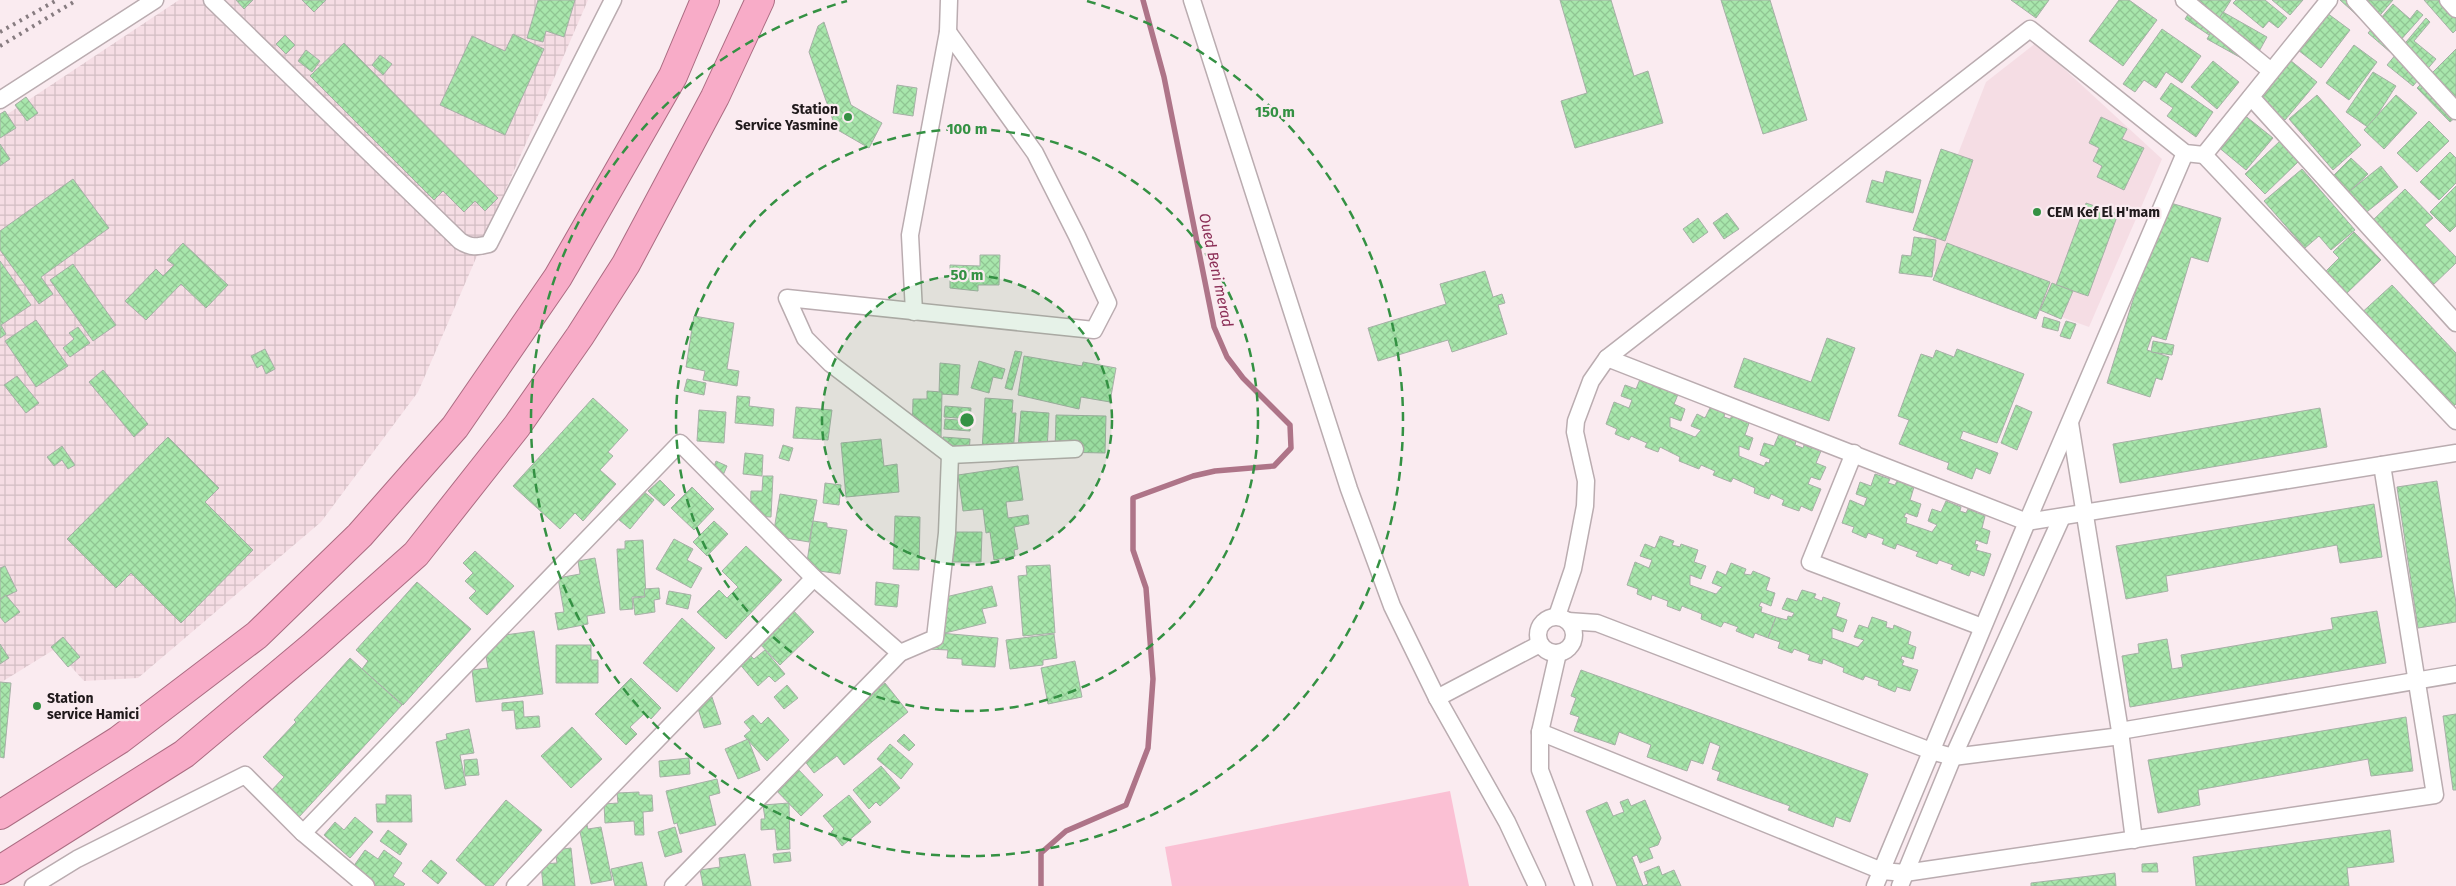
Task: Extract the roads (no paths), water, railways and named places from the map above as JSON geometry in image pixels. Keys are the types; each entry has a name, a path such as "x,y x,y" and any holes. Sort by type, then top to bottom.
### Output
{"highway":[{"path":"0,815 119,740 257,635 360,535 448,434 558,277 673,76 706,0"},
{"path":"0,870 184,754 314,645 416,554 516,426 580,336 626,264 715,97 760,0"}],"street":[{"path":"0,100 154,0"},
{"path":"212,0 460,241 468,246 476,247 489,244 613,0"},
{"path":"914,312 910,235 948,32 949,0"},
{"path":"1192,0 1349,489 1392,606 1437,698 1507,822 1537,886"},
{"path":"2184,0 2272,71"},
{"path":"2204,155 2330,0"},
{"path":"2355,0 2456,111"},
{"path":"2448,0 2456,9"},
{"path":"1562,619 1585,506 1586,481 1575,432 1576,421 1591,381 1607,358 2030,29 2185,152 2204,155 2456,422"},
{"path":"948,32 1035,153 1077,236 1108,304 1094,330 786,298 805,338 831,364 950,455 1075,449"},
{"path":"2251,97 2456,323"},
{"path":"1875,886 1982,627 2185,152"},
{"path":"1607,358 2027,522 2456,453"},
{"path":"2070,423 2120,733 2134,840"},
{"path":"303,833 680,443 814,578 900,654"},
{"path":"1854,453 1810,562 1982,627"},
{"path":"673,886 900,654 935,638 947,533 950,455"},
{"path":"1540,732 1902,880 2134,840 2435,795 2382,465"},
{"path":"1902,880 1953,757 2062,517"},
{"path":"515,886 814,578"},
{"path":"1562,619 1572,626 1574,639 1568,649 1558,653 1548,652 1540,644 1538,638 1540,625 1544,620 1562,619 1597,623 1931,751 1953,757 2120,733 2456,674"},
{"path":"1437,698 1540,644"},
{"path":"1558,653 1540,732 1540,770 1584,886"},
{"path":"33,886 77,859 245,775 303,833 366,886"}],"waterway":[{"name":"Oued Beni merad","path":"1041,886 1041,853 1066,831 1126,805 1148,748 1153,679 1146,588 1133,550 1133,498 1193,476 1215,471 1274,466 1291,448 1290,425 1243,378 1227,357 1214,327 1164,77 1143,0"}],"railway":[{"path":"0,32 57,0"},
{"path":"0,46 77,0"}],"place":[{"name":"Station Service Yasmine","path":"848,117"},
{"name":"CEM Kef El H'mam","path":"2037,212"},
{"name":"Station service Hamici","path":"37,706"}]}
